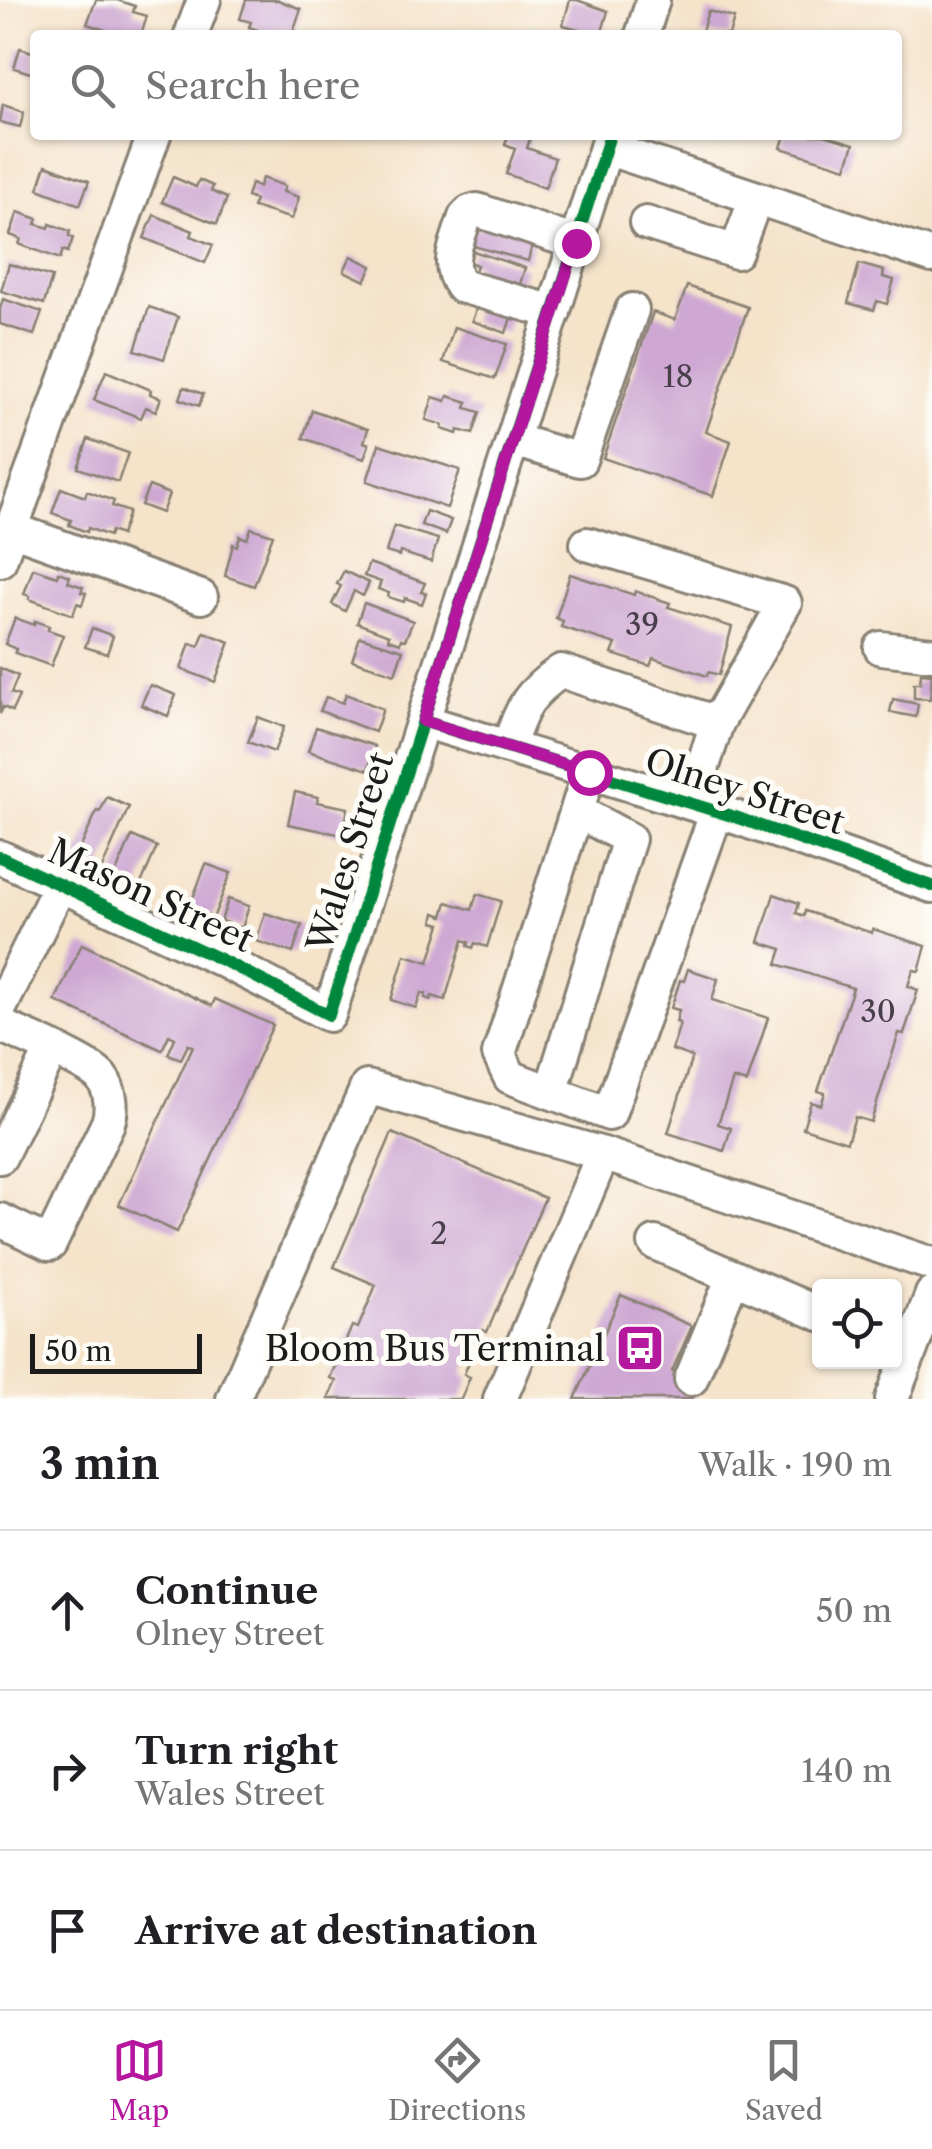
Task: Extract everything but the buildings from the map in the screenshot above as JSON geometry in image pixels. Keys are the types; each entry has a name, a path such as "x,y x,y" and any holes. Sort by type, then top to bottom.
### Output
{"street":[{"path":"193,30 204,0"},
{"path":"644,30 653,0"},
{"path":"152,140 5,544 201,597"},
{"path":"608,142 756,198 932,256"},
{"name":"Wales Street","path":"330,1015 608,142"},
{"path":"646,223 736,252 756,198"},
{"path":"554,312 461,286 452,274 452,264 465,217 477,210 576,243"},
{"path":"513,440 580,460 632,310"},
{"path":"586,544 785,603 718,722 704,807 608,1114 510,1076 499,1054 589,772"},
{"path":"881,648 932,654"},
{"path":"508,747 522,709 538,687 561,671 718,722"},
{"name":"Olney Street","path":"423,721 704,807 932,886"},
{"path":"551,1092 629,839 577,811"},
{"name":"Mason Street","path":"0,857 330,1015"},
{"path":"0,1008 60,885"},
{"path":"0,1026 93,1070 104,1080 111,1108 108,1123 50,1244 0,1220"},
{"path":"0,1157 52,1049"},
{"path":"232,1399 367,1087 602,1154 932,1264"},
{"path":"500,1399 602,1154"},
{"path":"655,1243 812,1311"},
{"path":"691,1379 734,1277"},
{"path":"892,1399 931,1300"}],"cycle path":[{"path":"0,857 224,961 329,1015 608,140"},
{"path":"423,721 735,817 932,886"}],"place":[{"name":"Bloom Bus Terminal","path":"640,1348"}],"route":[{"path":"576,243 423,721 589,772"}]}
